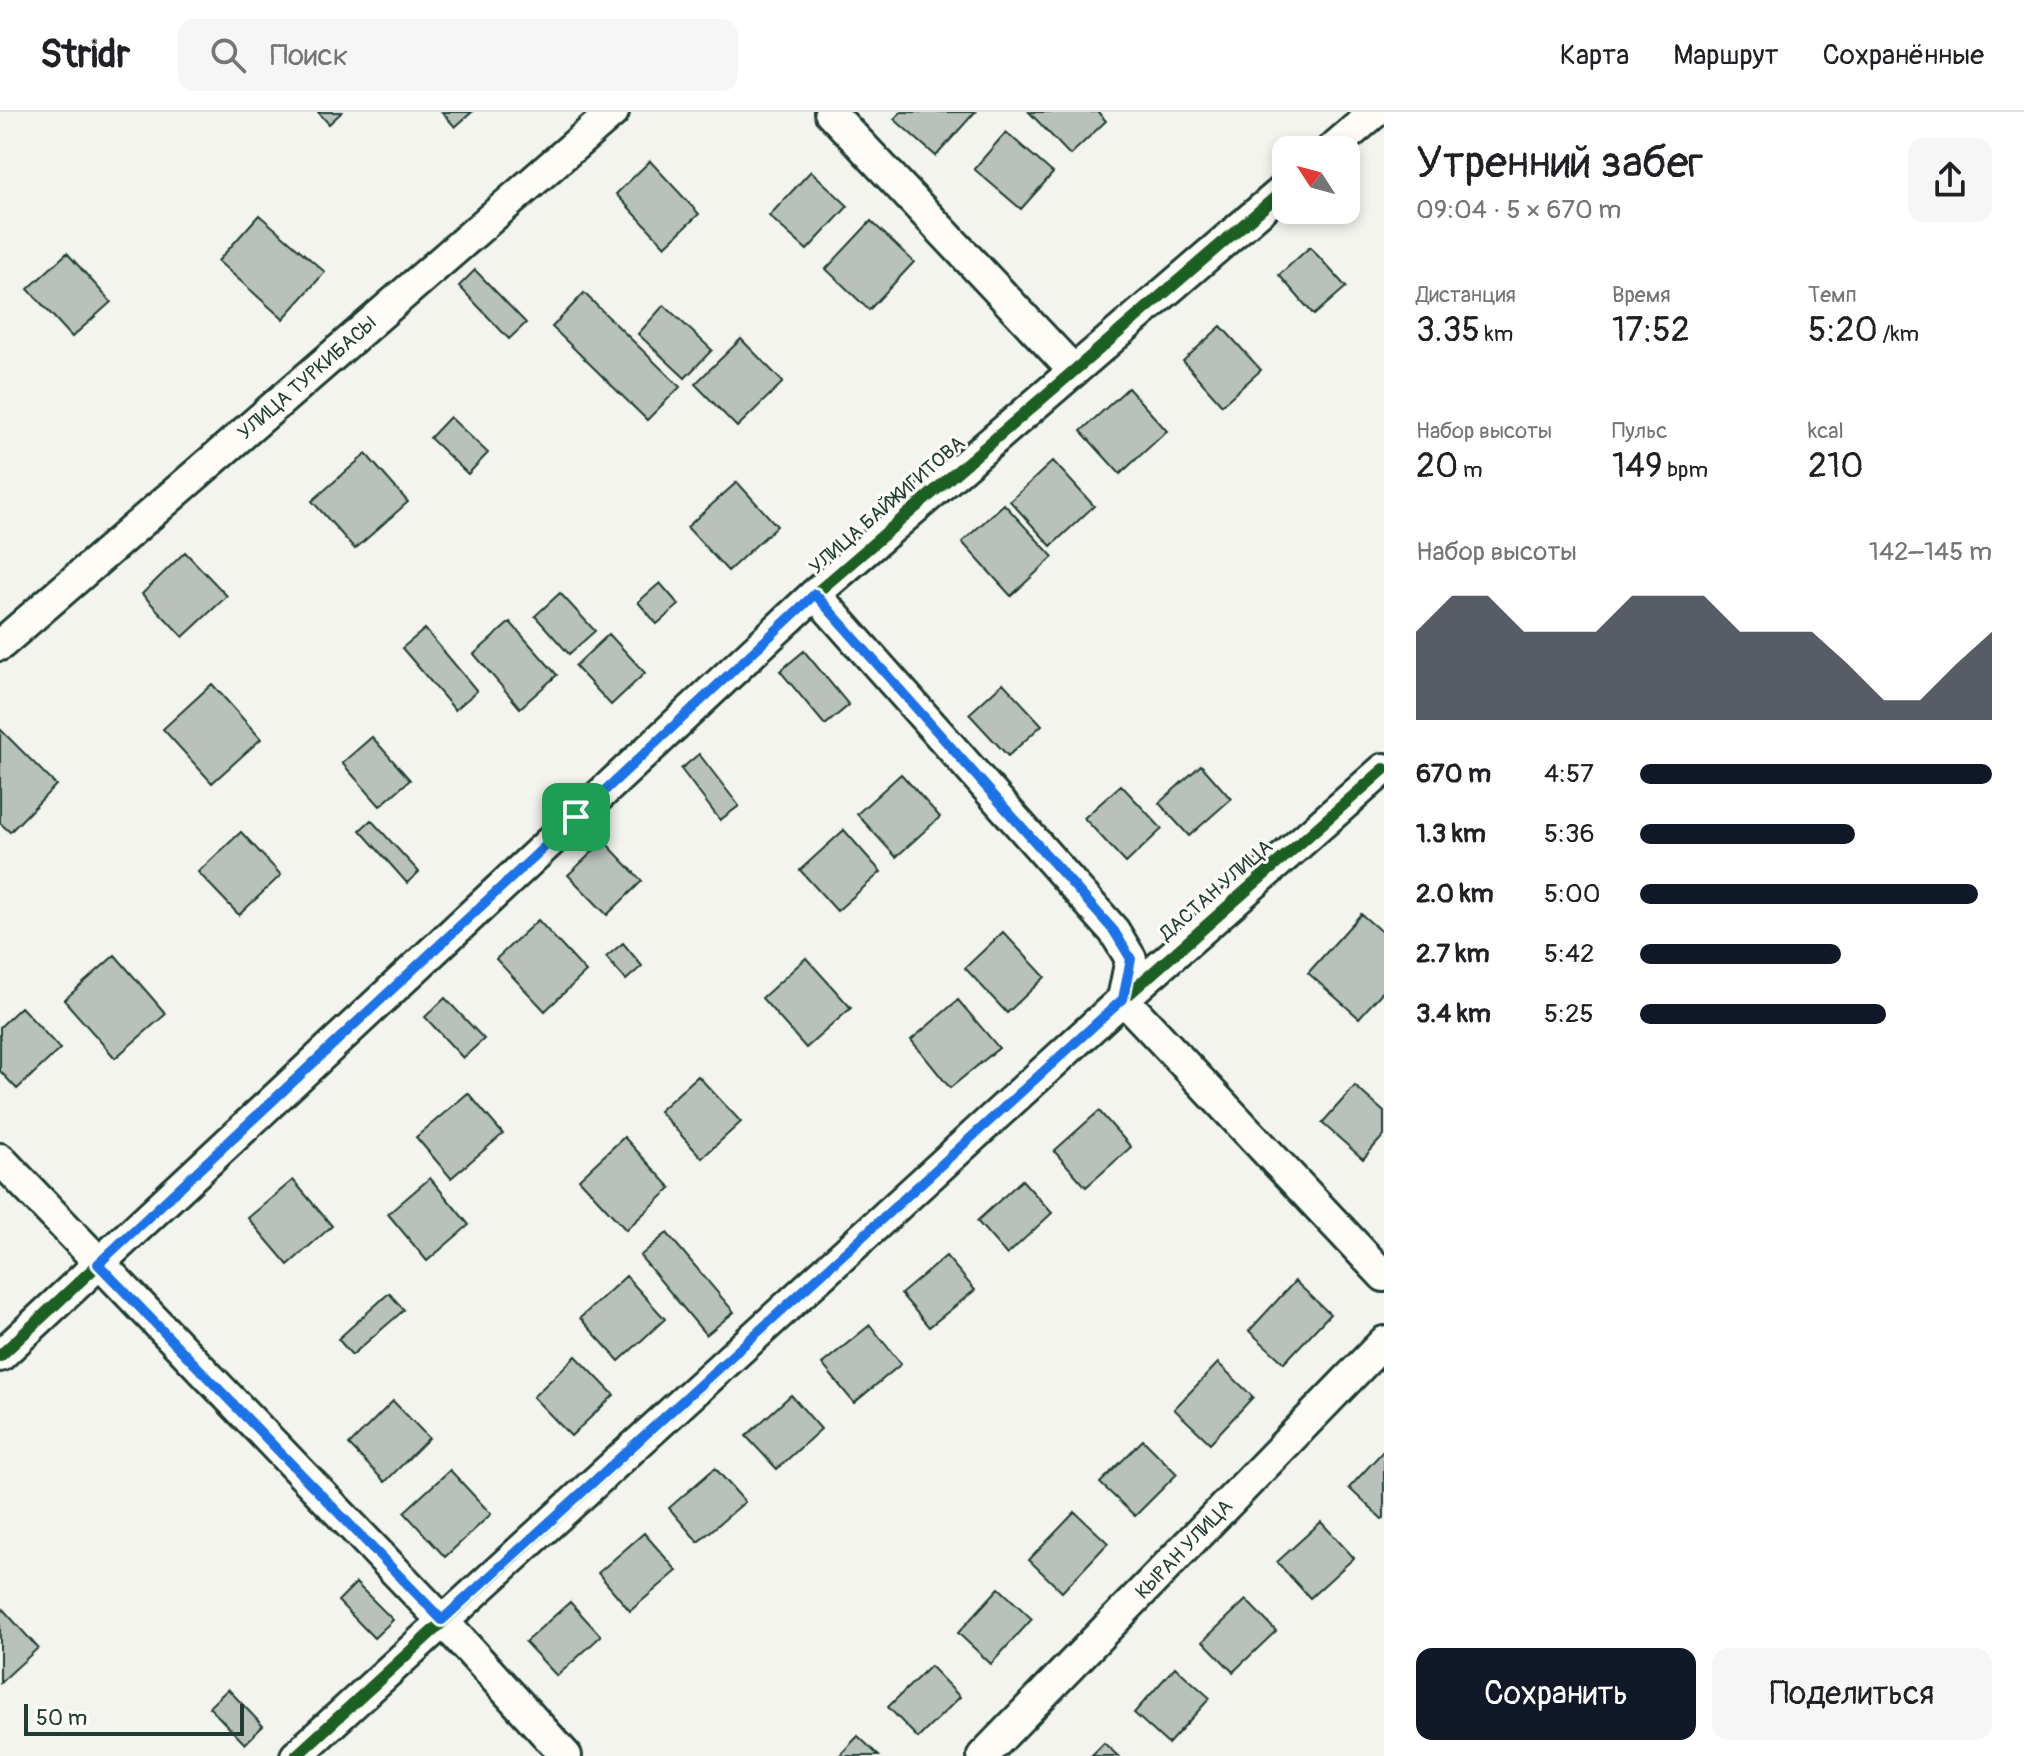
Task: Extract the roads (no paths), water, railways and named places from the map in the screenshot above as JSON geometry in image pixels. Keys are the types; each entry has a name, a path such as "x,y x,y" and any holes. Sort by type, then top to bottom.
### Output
{"street":[{"name":"УЛИЦА ТУРКИБАСЫ","path":"0,645 613,112"},
{"path":"830,112 1074,371"},
{"path":"1347,136 1375,112"},
{"name":"УЛИЦА БАЙЖИГИТОВА","path":"0,1356 815,594 1272,200"},
{"path":"815,594 1114,931 1131,959 1123,999 1384,1276"},
{"name":"ДАСТАН УЛИЦА","path":"296,1756 1123,999 1384,769"},
{"path":"0,1159 442,1620 566,1756"},
{"name":"КЫРАН УЛИЦА","path":"983,1756 1384,1342"}]}
